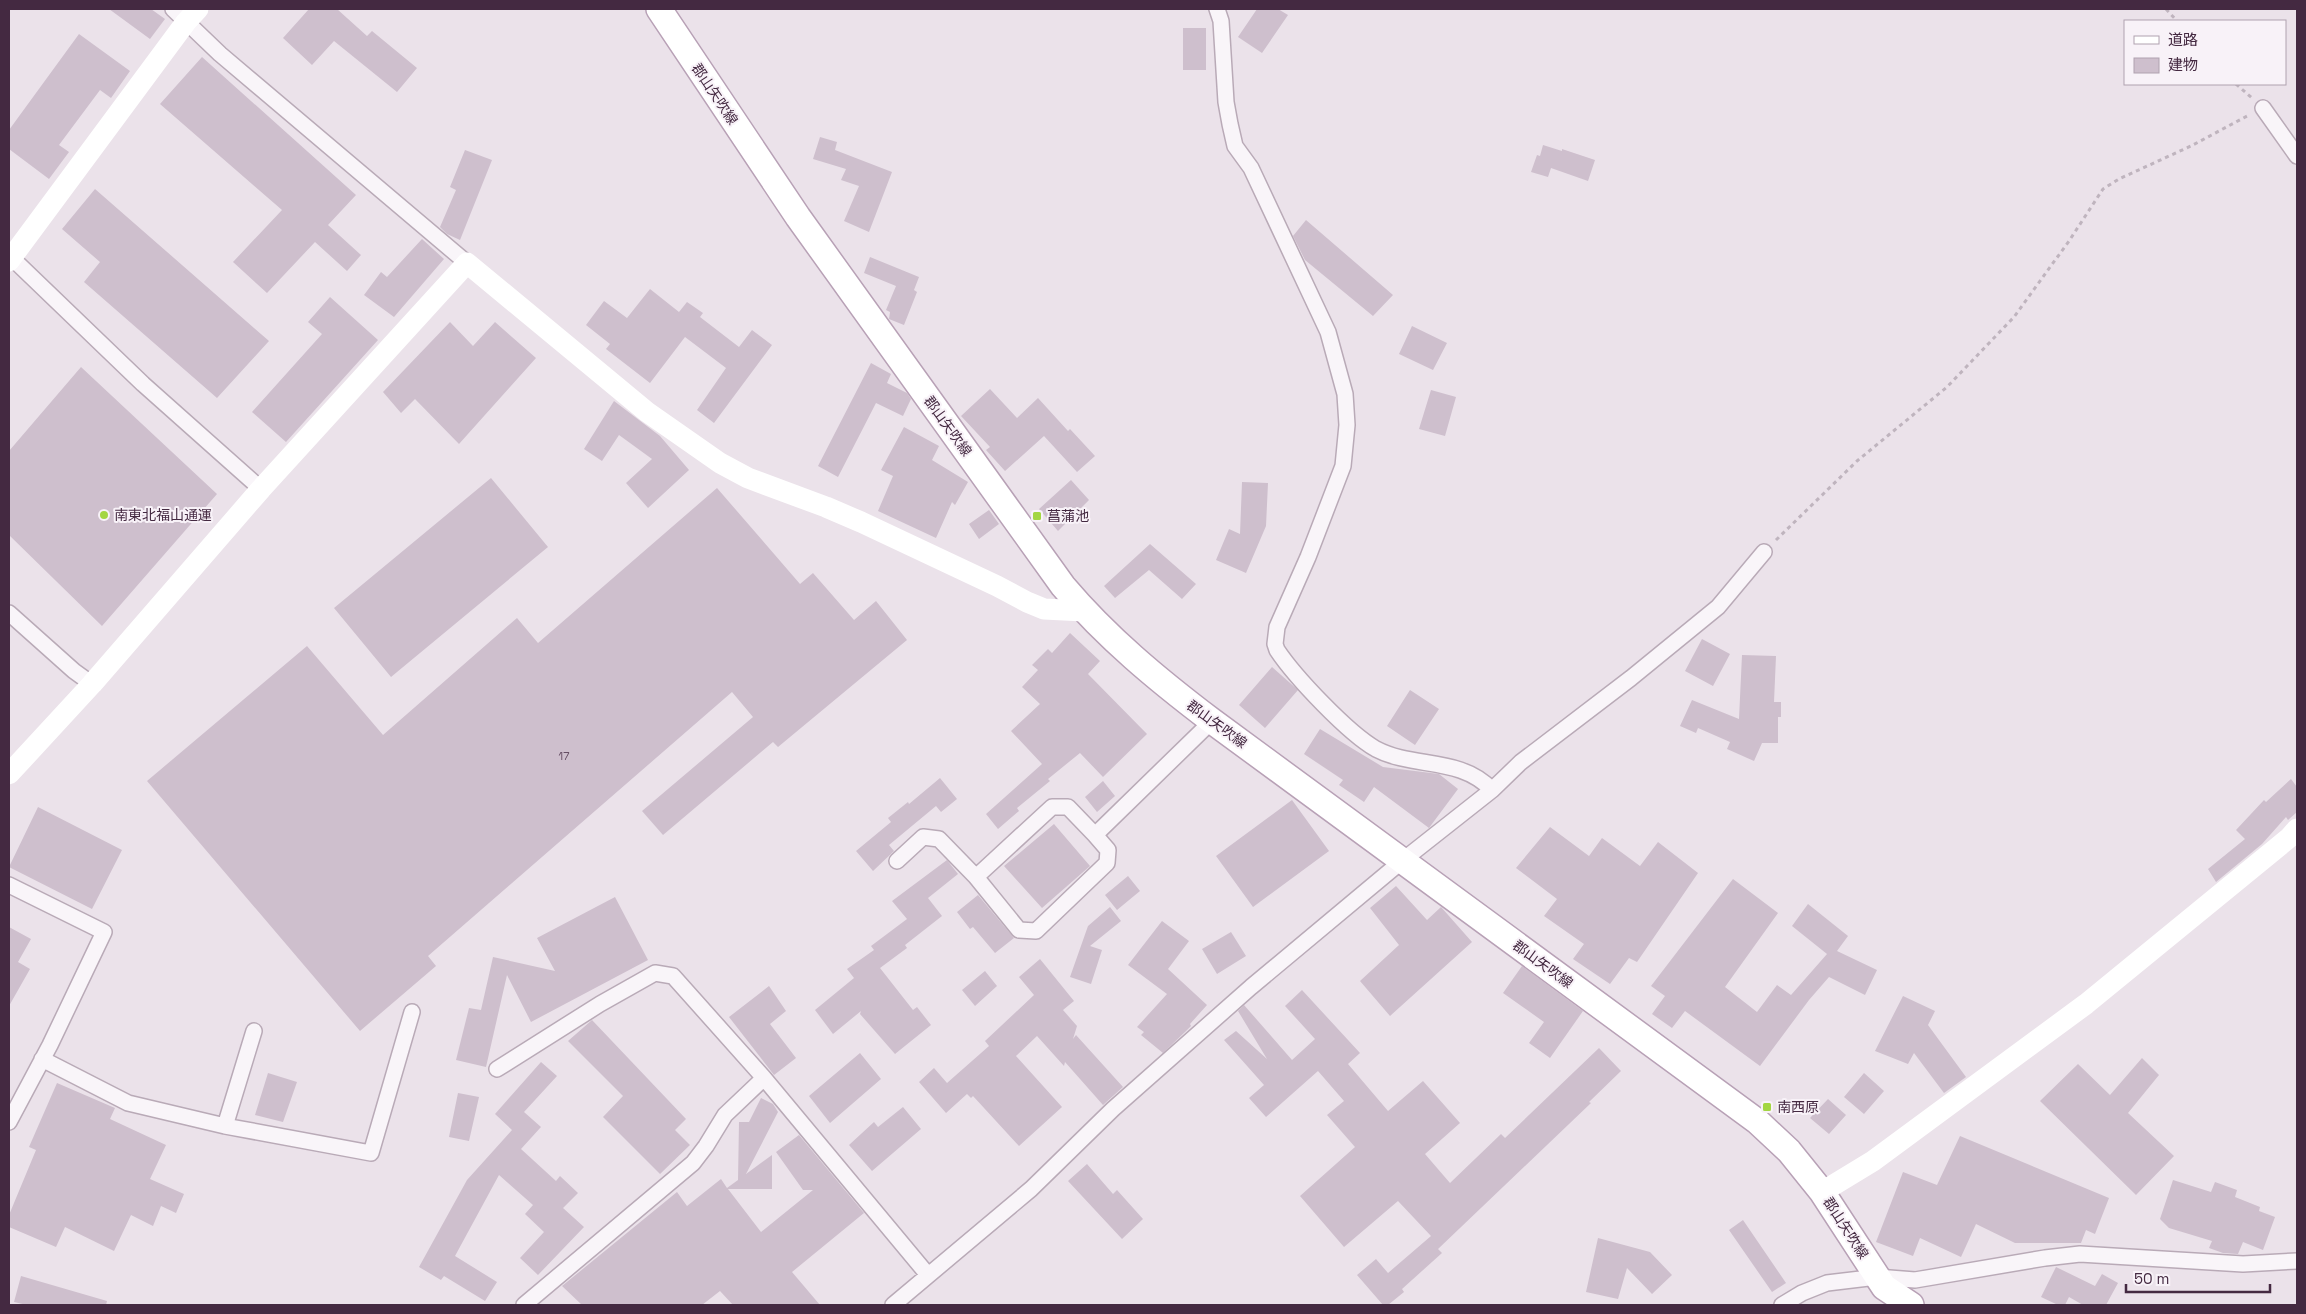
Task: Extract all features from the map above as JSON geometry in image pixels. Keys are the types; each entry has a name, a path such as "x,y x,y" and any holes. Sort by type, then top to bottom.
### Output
{"main road":[{"name":"郡山矢吹線","path":"659,9 798,217 1052,570 1084,611 1133,658 1212,721 1316,795 1402,861 1758,1122 1789,1151 1822,1192 1884,1287 1911,1305"}],"street":[{"path":"1217,9 1222,21 1226,102 1235,146 1251,168 1328,332 1345,394 1347,425 1343,466 1308,557 1277,627 1275,644 1277,650 1302,681 1350,730 1376,749 1409,760 1452,766 1484,781 1492,790"},
{"path":"261,489 143,384 10,257 186,13 220,54 467,263 536,318 647,412 720,463 748,478 826,507 1044,609 1084,611"},
{"path":"2263,108 2297,156"},
{"path":"9,774 92,684 261,489 467,263"},
{"path":"893,1305 1031,1189 1114,1109 1190,1040 1402,861 1492,790 1521,762 1631,678 1718,607 1764,552"},
{"path":"9,613 92,684"},
{"path":"1095,835 1212,721"},
{"path":"897,861 923,837 939,839 976,877 1019,930 1036,931 1107,863 1108,850 1068,807 1052,807 976,877"},
{"path":"1822,1192 1874,1161 2086,1004 2297,830"},
{"path":"9,885 104,932 9,1122"},
{"path":"497,1069 600,1004 655,973 673,976 764,1078 928,1275"},
{"path":"42,1059 128,1103 225,1126 371,1153 412,1012"},
{"path":"225,1126 254,1031"},
{"path":"524,1305 692,1163 706,1146 725,1114 764,1078"},
{"path":"1782,1305 1802,1293 1826,1283 1877,1277 1915,1280 2080,1254 2243,1264 2297,1261"}],"path":[{"path":"2166,9 2176,20"},
{"path":"1764,552 1857,461 1947,387 2014,317 2069,242 2094,200 2103,189 2119,179 2191,146 2263,108"}],"building":[{"path":"109,9 151,9 165,19 150,39"},
{"path":"309,9 337,9 367,36 372,31 417,68 397,92 334,41 312,65 283,38"},
{"path":"1257,9 1278,9 1288,15 1262,53 1238,37"},
{"path":"1183,28 1206,28 1206,70 1183,70"},
{"path":"79,34 130,71 111,98 100,90 59,145 69,152 49,179 9,149 9,130"},
{"path":"202,57 356,195 328,225 361,255 347,271 315,242 267,293 233,262 282,210 160,104"},
{"path":"820,137 837,142 835,150 892,172 869,232 844,221 859,186 841,180 846,169 813,159"},
{"path":"1543,145 1595,160 1588,181 1551,168 1548,177 1531,172 1537,155 1540,156"},
{"path":"465,150 492,160 460,240 447,234 440,227 456,190 450,187"},
{"path":"95,189 269,341 217,398 84,282 100,262 62,229"},
{"path":"1306,220 1393,295 1373,316 1305,260 1293,236"},
{"path":"422,239 444,259 394,317 364,295 381,272 387,277"},
{"path":"870,257 919,277 914,290 917,292 904,325 889,319 890,312 886,310 896,286 864,273"},
{"path":"650,289 679,312 687,302 703,313 700,317 739,347 752,330 772,345 714,423 697,410 726,368 685,337 650,383 606,349 610,344 586,325 604,301 627,318"},
{"path":"330,297 378,340 286,442 252,412 322,334 308,322"},
{"path":"450,322 473,346 495,322 536,358 459,444 415,399 401,413 383,392"},
{"path":"1412,326 1447,343 1433,370 1399,354"},
{"path":"871,363 891,374 887,383 907,393 911,399 903,416 876,403 838,477 818,466"},
{"name":"南東北福山通運","path":"81,367 217,494 102,626 9,535 9,451"},
{"path":"990,389 1017,418 1038,398 1068,431 1070,429 1095,456 1077,472 1044,436 1005,471 986,450 990,447 961,416"},
{"path":"1431,390 1456,397 1445,436 1419,429"},
{"path":"614,401 660,436 689,470 648,508 626,483 652,459 619,435 602,461 584,449"},
{"path":"904,427 939,446 932,460 968,482 955,505 952,502 936,538 878,511 893,476 881,470"},
{"path":"491,478 548,547 391,677 334,608"},
{"path":"1071,480 1089,500 1058,531 1039,509"},
{"path":"1242,482 1268,483 1266,526 1246,573 1216,560 1229,529 1240,534"},
{"path":"717,488 800,584 813,573 854,620 876,601 907,640 778,747 773,742 663,835 642,811 753,717 732,692 428,956 436,966 360,1031 147,781 307,646 383,735 517,618 538,643"},
{"path":"989,510 999,524 979,539 969,524"},
{"path":"1150,544 1196,584 1182,599 1149,570 1115,598 1104,586"},
{"path":"1070,633 1100,661 1088,674 1147,734 1103,777 1080,753 1048,779 1050,781 1017,808 1019,811 998,829 986,814 1042,764 1011,731 1040,704 1022,687 1038,670 1032,665 1048,649 1052,653"},
{"path":"1702,639 1730,654 1713,686 1685,671"},
{"path":"1742,655 1776,656 1774,702 1781,702 1781,717 1778,717 1778,743 1762,743 1754,761 1727,749 1730,742 1698,728 1696,733 1680,726 1692,700 1739,719"},
{"path":"1272,667 1298,690 1265,728 1239,705"},
{"path":"1410,690 1439,709 1415,745 1387,726"},
{"path":"1320,729 1383,767 1439,774 1458,789 1429,828 1374,787 1364,802 1339,785 1343,780 1304,754"},
{"path":"940,778 957,799 941,812 936,806 889,845 894,851 873,871 856,851 891,822 888,818 908,802 909,804"},
{"path":"2291,779 2297,787 2297,812 2288,820 2286,817 2262,844 2216,882 2208,869 2245,839 2236,830 2264,800 2266,802"},
{"path":"1103,781 1115,796 1097,812 1085,797"},
{"path":"1292,800 1329,851 1253,907 1216,856"},
{"path":"38,807 122,850 92,909 9,867"},
{"path":"1054,824 1090,866 1042,908 1004,866"},
{"path":"1550,827 1589,856 1602,838 1640,866 1658,842 1698,873 1637,962 1629,958 1610,984 1573,959 1584,944 1544,916 1557,899 1516,868"},
{"path":"947,860 958,874 928,898 942,916 905,945 907,948 880,968 913,1010 917,1007 931,1025 895,1054 860,1014 861,1011 833,1034 815,1010 854,978 847,969 874,950 871,946 907,919 892,901"},
{"path":"1128,876 1140,891 1117,910 1105,895"},
{"path":"1733,879 1778,913 1725,987 1757,1012 1777,985 1791,995 1827,954 1792,926 1808,904 1848,936 1837,951 1877,970 1865,995 1829,977 1809,1000 1760,1066 1685,1011 1672,1028 1652,1014 1665,996 1651,986"},
{"path":"1396,886 1427,920 1441,907 1472,942 1390,1016 1360,981 1399,945 1370,908"},
{"path":"978,895 1014,938 995,953 973,927 970,929 957,912"},
{"path":"615,897 648,960 531,1022 507,975 486,1067 456,1060 469,1008 481,1010 493,957 555,971 537,938"},
{"path":"1110,907 1121,921 1090,946 1102,950 1091,984 1070,977 1088,926"},
{"path":"1162,921 1189,941 1168,969 1207,1005 1190,1024 1191,1026 1163,1053 1141,1035 1144,1032 1137,1027 1167,994 1128,965"},
{"path":"9,927 31,939 18,962 30,969 9,1006"},
{"path":"1231,932 1246,956 1217,974 1202,949"},
{"path":"1040,959 1074,1001 1063,1010 1077,1026 1073,1039 1076,1035 1123,1087 1103,1105 1065,1062 1064,1066 1037,1036 1016,1056 1062,1107 1019,1146 973,1096 971,1098 967,1094 946,1113 919,1082 934,1068 947,1083 989,1046 985,1041 1034,995 1019,977"},
{"path":"1522,966 1583,1011 1550,1058 1529,1043 1544,1022 1503,993"},
{"path":"985,971 997,986 975,1006 962,990"},
{"path":"769,986 786,1011 770,1024 796,1058 774,1075 729,1017"},
{"path":"1302,990 1360,1053 1348,1064 1388,1111 1423,1081 1460,1123 1425,1154 1450,1183 1501,1134 1505,1138 1599,1048 1621,1071 1589,1102 1591,1103 1438,1249 1442,1253 1402,1289 1404,1292 1388,1305 1383,1305 1357,1275 1376,1259 1388,1273 1431,1236 1398,1201 1344,1247 1300,1196 1355,1147 1327,1115 1344,1101 1318,1071 1266,1117 1249,1098 1264,1085 1224,1040 1236,1031 1267,1059 1238,1011 1244,1005 1292,1060 1315,1039 1285,1006"},
{"path":"1903,996 1935,1011 1928,1025 1966,1077 1944,1093 1914,1053 1908,1064 1875,1051"},
{"path":"592,1020 686,1119 675,1130 690,1145 660,1174 603,1117 623,1096 568,1041"},
{"path":"860,1053 881,1079 830,1123 809,1096"},
{"path":"2142,1058 2159,1075 2128,1113 2174,1156 2136,1195 2040,1101 2078,1064 2110,1095"},
{"path":"541,1062 557,1076 524,1112 541,1127 521,1149 556,1181 560,1176 578,1193 563,1208 584,1227 538,1275 520,1258 544,1232 525,1214 533,1205 499,1175 455,1256 497,1282 485,1301 444,1276 441,1280 419,1267 467,1180 512,1130 495,1114"},
{"path":"268,1073 297,1082 283,1122 255,1115"},
{"path":"1864,1073 1884,1091 1864,1114 1844,1097"},
{"path":"57,1083 115,1108 110,1119 166,1145 150,1179 184,1194 176,1213 161,1206 153,1226 131,1215 114,1251 65,1227 56,1247 9,1227 9,1215 36,1150 29,1147"},
{"path":"458,1093 479,1097 469,1141 449,1137"},
{"path":"761,1098 773,1104 778,1112 746,1174 772,1155 772,1189 728,1189 761,1232 813,1190 803,1190 776,1152 799,1135 864,1213 792,1272 820,1305 733,1305 720,1291 702,1305 582,1305 562,1286 677,1192 687,1206 721,1179 727,1188 738,1180 739,1122 749,1122"},
{"path":"1828,1099 1846,1115 1829,1134 1810,1118"},
{"path":"903,1107 921,1129 872,1171 849,1145 874,1122 878,1127"},
{"path":"1960,1136 2109,1198 2095,1234 2086,1230 2081,1243 2015,1243 1976,1224 1961,1257 1920,1238 1913,1256 1876,1242 1903,1172 1937,1185"},
{"path":"1087,1164 1113,1194 1117,1190 1143,1219 1122,1239 1068,1181"},
{"path":"2173,1180 2211,1192 2215,1182 2237,1190 2235,1197 2260,1207 2259,1211 2275,1217 2263,1250 2243,1242 2238,1254 2223,1253 2209,1248 2212,1241 2169,1228 2160,1219"},
{"path":"1743,1220 1786,1283 1772,1292 1729,1230"},
{"path":"1598,1238 1650,1252 1672,1275 1652,1294 1627,1268 1618,1299 1586,1292"},
{"path":"2056,1267 2095,1286 2102,1274 2118,1283 2106,1305 2083,1305 2069,1297 2065,1305 2058,1305 2041,1297"},
{"path":"21,1276 107,1301 106,1305 27,1305 14,1302"}],"place":[{"name":"南東北福山通運","path":"104,515"},
{"name":"菖蒲池","path":"1037,516"},
{"name":"南西原","path":"1767,1107"}]}
